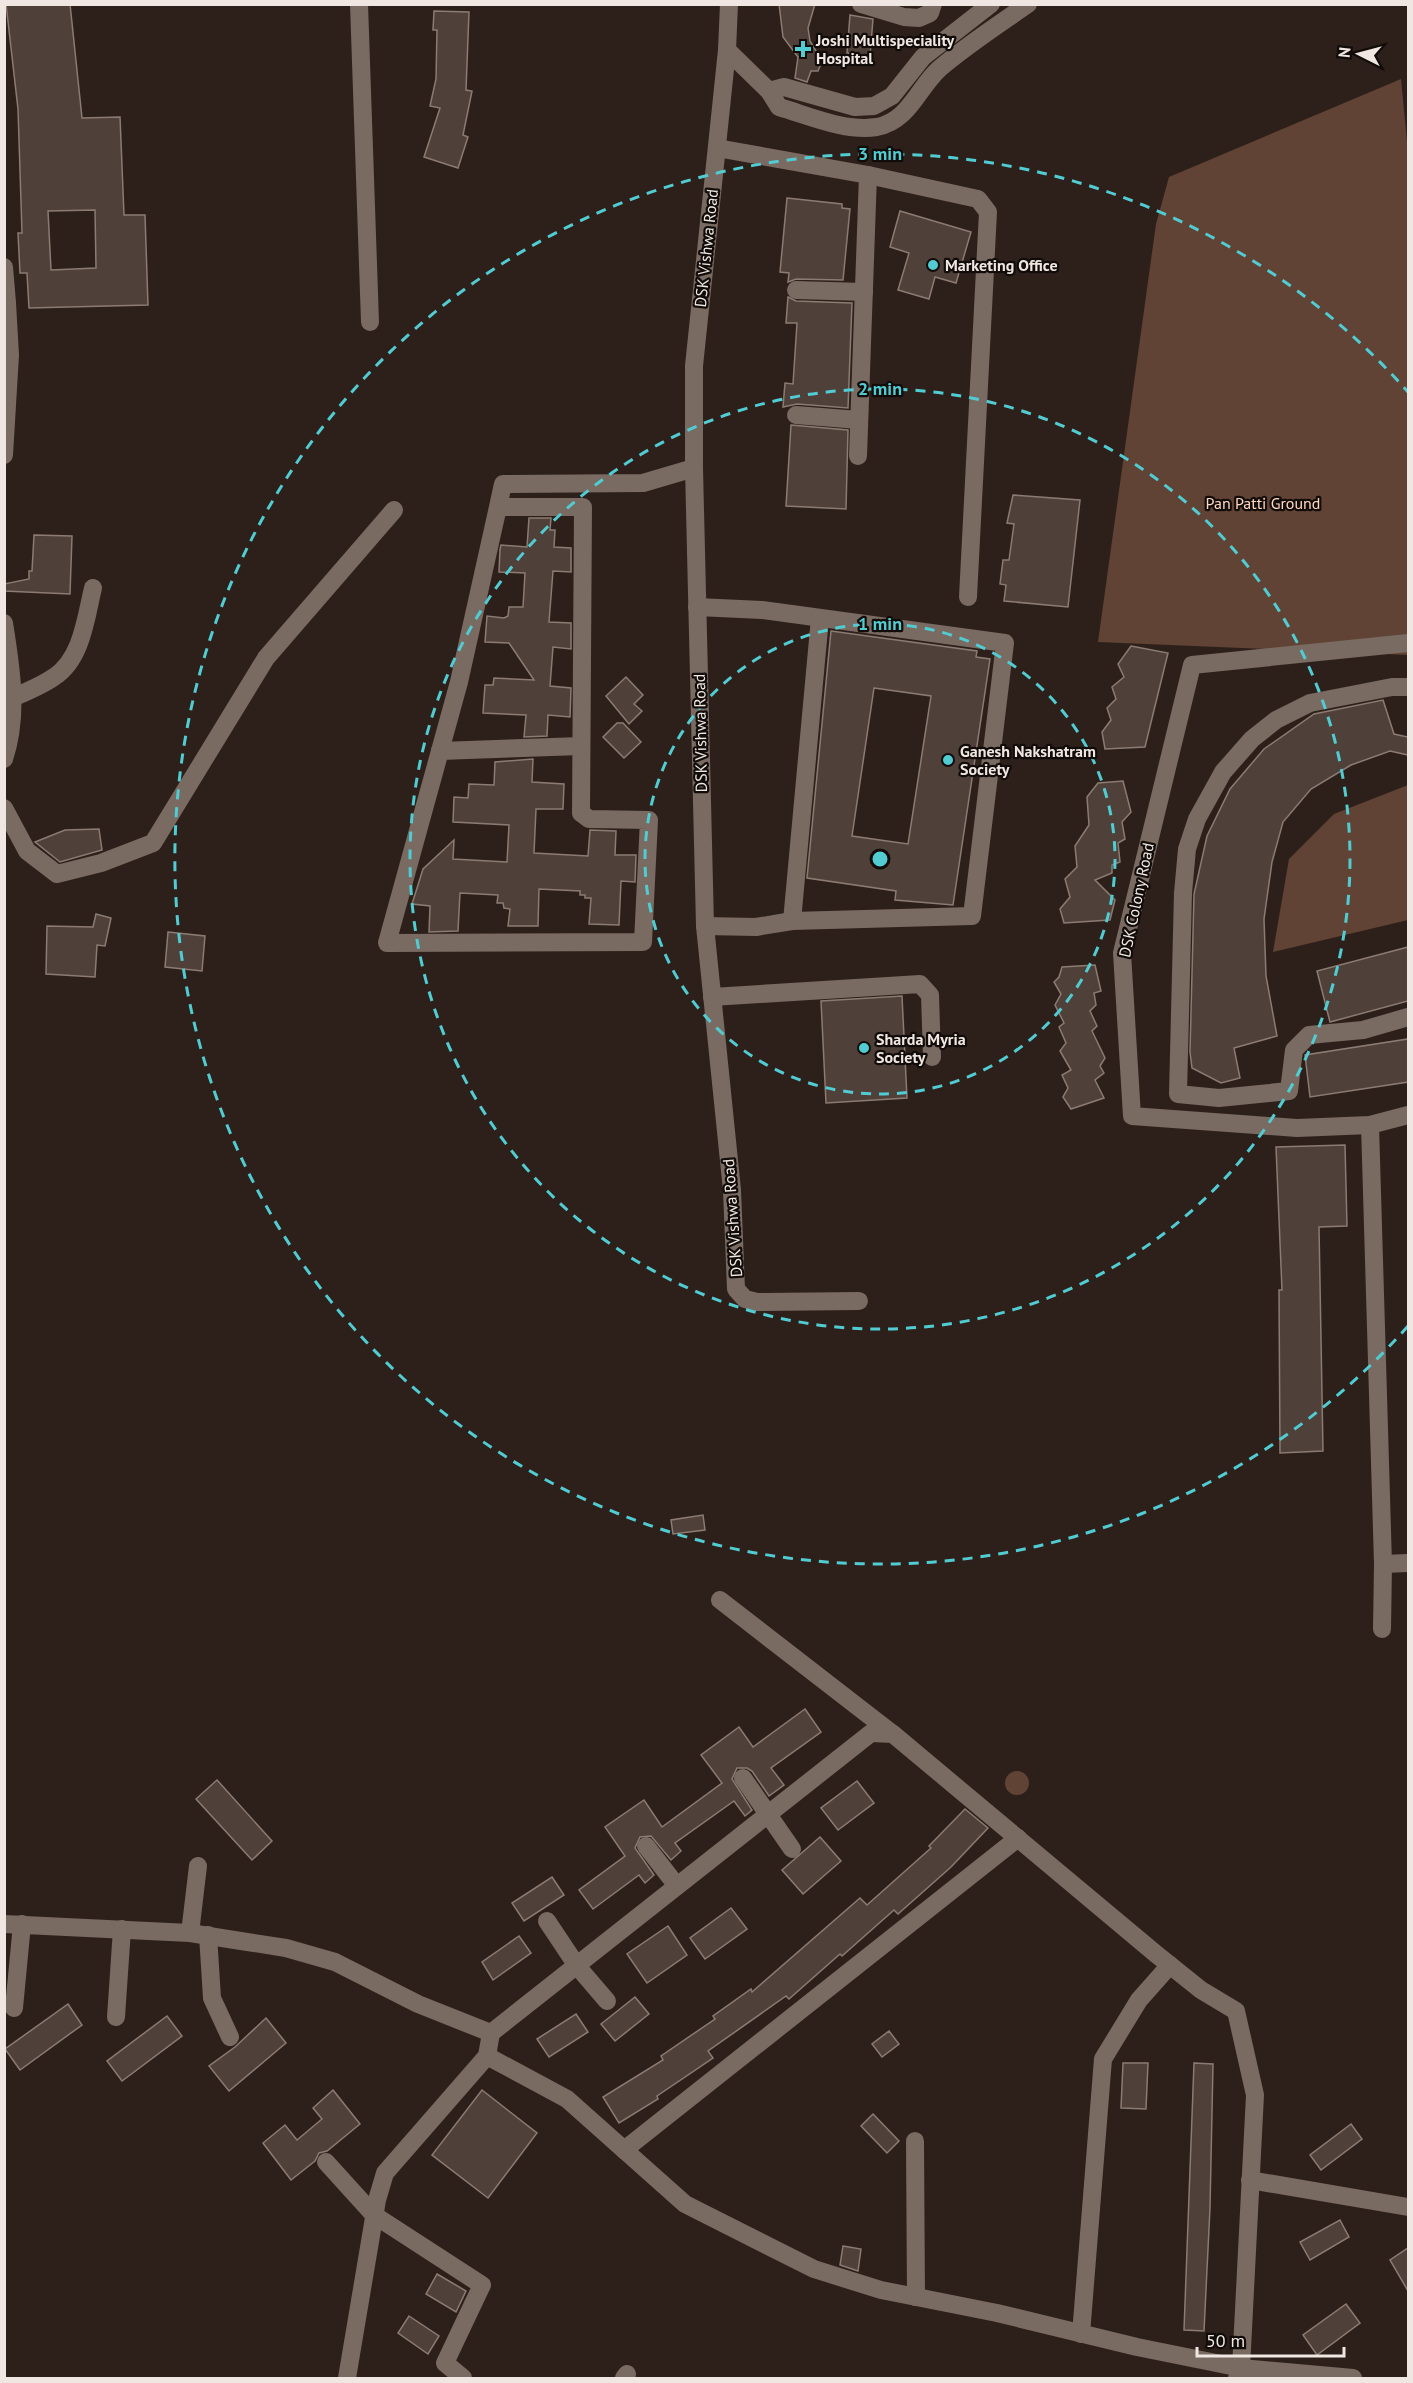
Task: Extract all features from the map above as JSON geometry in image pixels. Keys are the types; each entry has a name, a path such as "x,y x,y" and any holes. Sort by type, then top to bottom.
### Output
{"street":[{"path":"359,4 370,322"},
{"name":"DSK Vishwa Road","path":"729,4 728,50 694,366 694,468 705,926 732,1190 736,1289 745,1299 757,1302 859,1301"},
{"path":"861,4 918,18 930,13 933,4"},
{"path":"769,91 784,87 855,107 874,106 892,96 923,57 991,4"},
{"path":"728,50 769,91 779,108 853,128 879,126 906,112 937,71 981,36 1028,4"},
{"path":"717,148 978,199 988,212 968,597"},
{"path":"858,456 868,176"},
{"path":"4,267 10,355 4,455"},
{"path":"796,290 864,292"},
{"path":"796,415 859,420"},
{"path":"498,507 583,507 584,663 581,813 589,819 648,820 643,942 387,943 459,682 503,484 643,483 694,468"},
{"path":"4,808 27,851 57,874 101,863 153,843 266,658 394,510"},
{"path":"12,698 56,676 70,662 82,632 93,588"},
{"path":"697,607 762,610 1005,643 972,916 792,921 756,927 705,926"},
{"path":"792,921 820,618"},
{"path":"4,623 13,683 8,747 4,759"},
{"name":"DSK Colony Road","path":"1408,643 1192,665 1122,953 1132,1116 1297,1128 1370,1125 1408,1115"},
{"path":"1408,687 1392,687 1310,704 1276,720 1252,739 1224,772 1202,810 1187,849 1183,893 1178,1094 1219,1098 1289,1091 1294,1050 1309,1035 1362,1030 1408,1017"},
{"path":"440,751 581,746"},
{"path":"712,997 920,984 930,995 932,1057"},
{"path":"1370,1125 1383,1564 1382,1629"},
{"path":"1383,1564 1408,1563"},
{"path":"720,1600 893,1734 1201,1990 1236,2011 1255,2095 1239,2373"},
{"path":"347,2379 374,2215 385,2173 488,2056 491,2033 871,1733 893,1734"},
{"path":"743,1778 792,1849"},
{"path":"624,2150 1018,1838"},
{"path":"646,1846 677,1886"},
{"path":"198,1866 199,1934 212,1998 230,2037"},
{"path":"547,1921 577,1966 606,2001"},
{"path":"14,2008 13,1924 122,1929 199,1934 286,1948 335,1962 418,2004 491,2033"},
{"path":"116,2017 122,1929"},
{"path":"1081,2334 1103,2059 1139,2000 1170,1965"},
{"path":"488,2056 567,2099 684,2204 814,2269 881,2290 1081,2334 1239,2373 1353,2379"},
{"path":"915,2141 916,2297"},
{"path":"326,2162 374,2215 482,2285 445,2363 463,2379"},
{"path":"1250,2180 1408,2207"}],"green space":[{"name":"Pan Patti Ground","path":"1401,79 1408,152 1408,655 1098,642 1156,224 1169,177"},
{"path":"1408,785 1408,920 1273,952 1289,859 1334,814"},
{"path":"1017,1771 1025,1775 1029,1783 1025,1791 1017,1795 1009,1791 1005,1783 1009,1775"}],"building":[{"path":"6,4 70,4 82,118 120,117 124,215 145,215 148,305 29,308 27,273 20,273 18,233 22,233 18,109","holes":["95,210 96,268 51,270 48,211"]},
{"name":"Joshi Multispeciality Hospital","path":"779,4 815,4 808,28 810,41 822,61 818,71 811,71 807,82 795,78 798,57 783,37"},
{"path":"434,11 469,12 466,90 472,91 463,135 468,137 458,168 424,157 440,108 430,106 436,79 437,30 433,30"},
{"path":"850,15 873,19 870,56 847,53"},
{"path":"787,198 842,204 842,208 850,209 843,280 796,279 788,282 789,273 780,272"},
{"name":"Marketing Office","path":"900,211 971,232 956,283 935,277 929,299 898,290 909,253 890,247"},
{"path":"788,297 796,301 852,303 848,408 797,404 783,407 785,383 793,384 797,323 786,323"},
{"path":"791,425 848,430 846,509 786,506"},
{"path":"1013,495 1080,500 1068,607 1004,601 1006,585 1000,584 1003,560 1009,560 1014,524 1007,523"},
{"path":"529,518 551,518 550,530 555,530 554,547 571,548 571,572 553,571 549,622 571,623 571,649 553,647 550,686 571,688 570,717 548,715 547,736 524,737 526,715 483,713 485,685 493,685 494,678 534,680 509,643 485,642 487,616 504,618 508,616 509,607 523,607 525,573 499,572 500,549 501,545 527,547"},
{"path":"34,535 72,536 70,594 4,591 4,584 29,579 29,571 32,571"},
{"name":"Ganesh Nakshatram Society","path":"831,631 977,651 976,657 990,659 953,905 895,900 896,891 807,878","holes":["874,688 931,696 908,844 852,836"]},
{"path":"1131,646 1168,653 1145,747 1105,749 1102,732 1111,720 1107,708 1116,699 1112,687 1124,677 1118,664"},
{"path":"626,677 643,695 634,704 642,711 629,724 606,696"},
{"path":"1383,700 1394,734 1408,737 1408,755 1390,751 1351,765 1311,789 1283,822 1272,862 1264,919 1266,976 1277,1036 1234,1048 1240,1078 1221,1083 1192,1068 1190,1052 1194,894 1207,836 1230,789 1264,749 1314,714"},
{"path":"617,723 623,723 641,742 624,758 603,737"},
{"path":"533,759 532,782 564,784 563,809 536,809 534,853 588,856 590,830 616,831 615,855 636,855 635,882 621,881 619,925 589,924 591,898 580,895 580,891 539,889 538,926 508,926 510,909 504,908 503,903 497,903 498,895 460,893 458,931 429,932 430,906 412,904 423,869 454,840 453,859 507,862 509,825 453,822 454,797 468,798 469,784 494,785 495,762"},
{"path":"1123,781 1131,812 1122,822 1125,839 1118,843 1120,862 1112,865 1112,873 1095,880 1115,900 1110,920 1064,923 1060,909 1070,897 1065,879 1077,867 1075,846 1089,825 1087,797 1098,783"},
{"path":"99,829 102,850 60,862 35,842 65,830"},
{"path":"96,914 111,918 105,946 97,945 95,977 46,974 47,926 93,927"},
{"path":"168,932 205,936 202,971 165,967"},
{"path":"1408,947 1408,1001 1330,1022 1317,971"},
{"path":"1095,965 1101,991 1094,993 1096,1005 1090,1011 1097,1026 1092,1031 1105,1058 1100,1066 1104,1073 1095,1080 1104,1098 1071,1109 1063,1097 1068,1088 1062,1075 1071,1070 1060,1051 1066,1043 1059,1027 1064,1023 1055,1005 1061,994 1054,982 1059,977 1062,967"},
{"name":"Sharda Myria Society","path":"902,996 907,1098 826,1103 821,1001"},
{"path":"1408,1039 1408,1082 1310,1097 1305,1055"},
{"path":"1345,1145 1347,1226 1319,1227 1323,1451 1280,1453 1279,1290 1282,1290 1276,1147"},
{"path":"703,1515 705,1530 673,1534 671,1520"},
{"path":"805,1709 821,1732 771,1768 784,1785 769,1796 752,1771 747,1768 737,1768 732,1779 752,1810 745,1816 734,1801 675,1843 681,1851 671,1860 651,1836 640,1837 635,1848 654,1875 645,1883 639,1875 593,1909 579,1890 625,1856 605,1827 644,1800 662,1827 722,1783 701,1755 739,1727 753,1747"},
{"path":"217,1780 272,1841 252,1860 196,1799"},
{"path":"857,1781 874,1803 838,1830 821,1808"},
{"path":"965,1809 988,1828 951,1867 898,1914 894,1910 789,1999 786,1996 708,2051 713,2058 657,2096 658,2099 619,2123 603,2097 663,2060 661,2056 715,2019 713,2016 751,1989 752,1992 860,1898 867,1905 931,1848 929,1846"},
{"path":"820,1837 841,1861 803,1894 782,1870"},
{"path":"552,1877 564,1895 524,1921 512,1903"},
{"path":"731,1908 747,1929 705,1959 690,1938"},
{"path":"668,1926 687,1955 647,1983 627,1954"},
{"path":"519,1936 531,1953 493,1980 482,1962"},
{"path":"635,1997 649,2014 615,2041 601,2024"},
{"path":"68,2004 82,2025 20,2070 5,2049"},
{"path":"576,2014 588,2032 549,2057 537,2039"},
{"path":"167,2016 182,2036 122,2081 107,2061"},
{"path":"266,2018 286,2043 229,2091 209,2066 235,2047"},
{"path":"889,2031 899,2044 882,2057 872,2044"},
{"path":"1123,2063 1148,2063 1146,2109 1121,2108"},
{"path":"1194,2063 1213,2064 1210,2208 1204,2331 1184,2330"},
{"path":"333,2090 360,2124 327,2151 319,2153 315,2161 291,2180 263,2143 285,2125 297,2140 322,2119 313,2108"},
{"path":"482,2090 537,2133 488,2198 432,2155"},
{"path":"873,2114 899,2141 887,2153 861,2126"},
{"path":"1351,2124 1362,2139 1321,2170 1310,2155"},
{"path":"1340,2220 1349,2237 1310,2260 1300,2242"},
{"path":"843,2246 861,2249 858,2271 840,2265"},
{"path":"1408,2248 1408,2291 1390,2260"},
{"path":"437,2274 466,2291 456,2312 426,2294"},
{"path":"1346,2304 1360,2323 1317,2355 1303,2335"},
{"path":"409,2316 439,2336 428,2354 398,2333"}],"place":[{"name":"Joshi Multispeciality Hospital","path":"803,49"},
{"name":"Marketing Office","path":"933,265"},
{"name":"Ganesh Nakshatram Society","path":"948,760"},
{"name":"Sharda Myria Society","path":"864,1048"}]}
